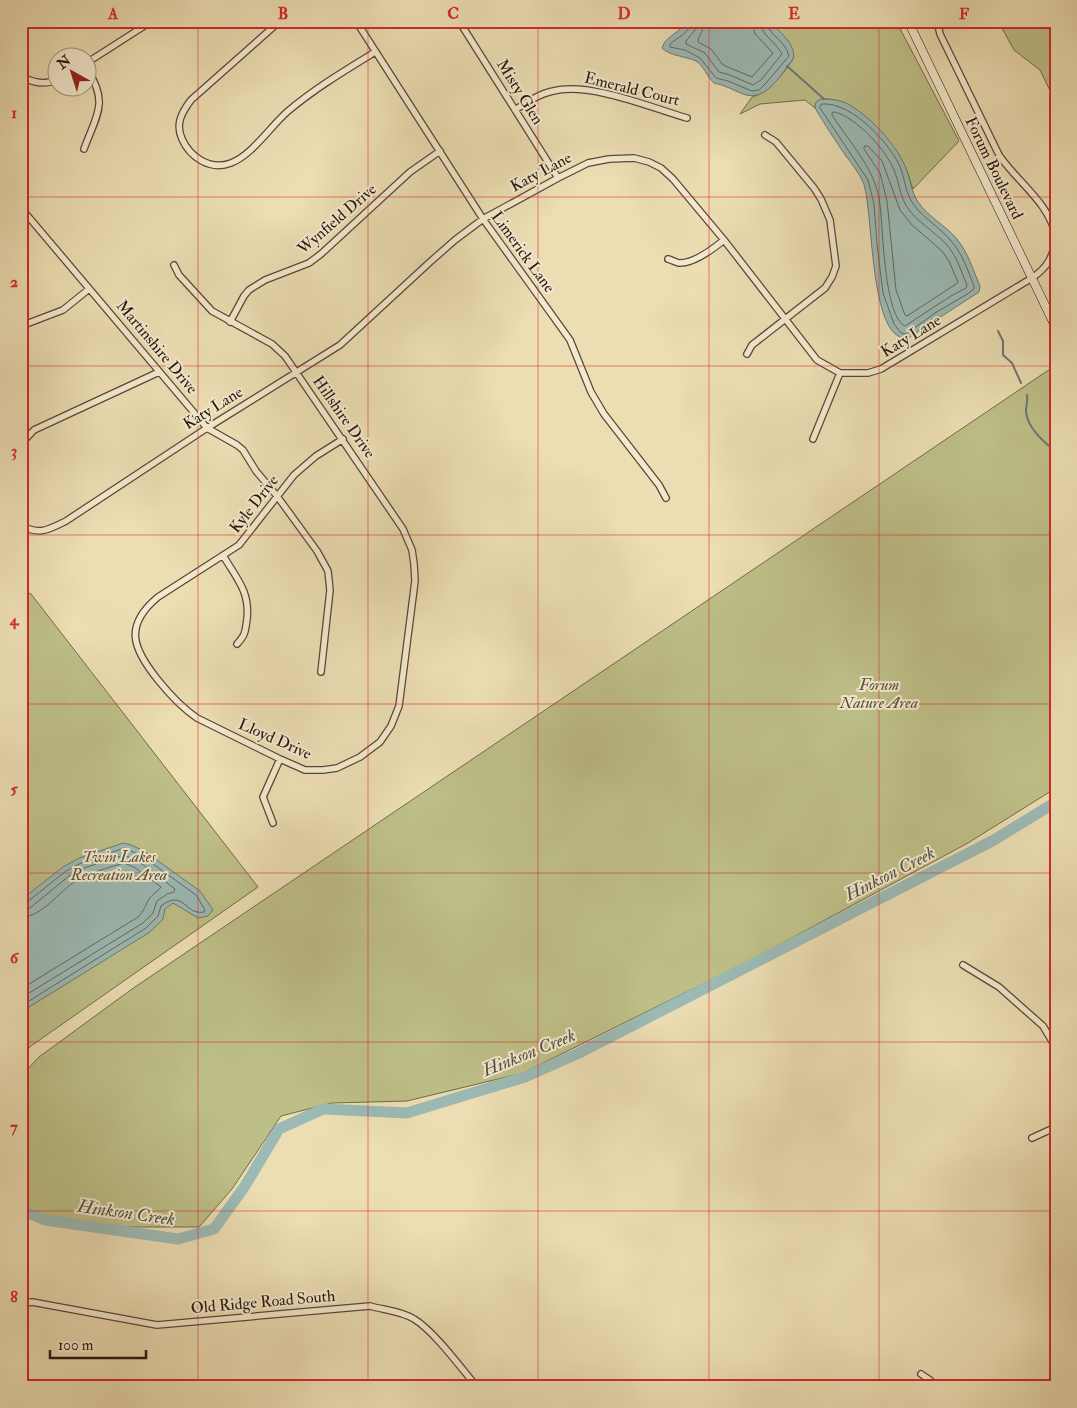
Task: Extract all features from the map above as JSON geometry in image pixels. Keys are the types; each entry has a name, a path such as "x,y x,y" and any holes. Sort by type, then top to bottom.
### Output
{"street":[{"path":"98,56 152,21"},
{"path":"280,21 191,100 182,113 179,124 180,135 186,148 206,164 230,164 238,159 254,147 286,113 322,84 375,52"},
{"name":"Limerick Lane","path":"356,21 483,219 570,340 595,399 604,414 659,485 666,498"},
{"name":"Misty Glen","path":"459,21 558,178"},
{"name":"Forum Boulevard","path":"908,21 1056,328"},
{"path":"937,21 940,34 999,155 1008,168 1039,200 1053,224 1056,237"},
{"path":"21,76 28,81 41,84 48,83"},
{"name":"Emerald Court","path":"515,110 544,94 576,88 615,97 686,118"},
{"path":"84,149 100,106 98,89"},
{"path":"748,354 752,345 825,288 836,266 830,220 821,199 776,142 765,135"},
{"name":"Wynfield Drive","path":"230,322 244,296 250,290 265,280 309,263 410,172 440,151"},
{"name":"Katy Lane","path":"21,524 32,531 45,531 66,521 207,428 340,345 436,256 483,219 588,163 609,159 634,158 661,168 673,179 724,240 817,360 840,373 868,373 881,370 1032,278 1046,267 1054,250 1056,237"},
{"name":"Martinshire Drive","path":"21,208 207,428 243,450 256,471 277,496 317,551 328,571 330,590 321,672"},
{"path":"668,260 681,263 697,258 708,253 724,240"},
{"name":"Hillshire Drive","path":"174,264 179,275 212,312 272,344 285,356 403,530 412,550"},
{"path":"21,326 63,310 89,289"},
{"path":"21,444 34,430 159,372"},
{"path":"813,439 840,373"},
{"name":"Kyle Drive","path":"138,620 147,606 158,597 224,557 240,545 277,496 304,466 343,439"},
{"name":"Lloyd Drive","path":"138,620 135,639 139,654 175,700 197,718 306,770 337,768 360,757 380,742 391,726 399,706 415,581 412,550"},
{"path":"224,557 245,591 247,598 248,610 245,635 237,644"},
{"path":"273,823 263,797 280,759"},
{"path":"963,965 999,987 1044,1026 1056,1048"},
{"path":"1032,1138 1056,1127"},
{"name":"Old Ridge Road South","path":"21,1304 32,1302 157,1325 370,1306 414,1318 427,1329 477,1387"},
{"path":"921,1374 936,1387"}],"green space":[{"path":"769,21 839,23 896,21 959,141 913,189 905,167 874,125 857,111 839,101 818,100 815,108 805,100 760,104 740,114 752,97 776,80 788,67 794,56 787,40"},
{"path":"998,21 1056,21 1056,103 1040,70 1014,50"},
{"name":"Forum Nature Area","path":"1056,365 1056,788 968,843 751,960 523,1073 407,1101 332,1103 281,1116 232,1189 199,1227 124,1227 36,1216 21,1209 21,1076 39,1057 132,989"},
{"name":"Twin Lakes Recreation Area","path":"21,590 31,594 258,887 31,1046 21,1056"}],"water":[{"path":"686,21 769,21 790,43 793,59 766,91 751,96 743,94 714,83 696,61 669,53 662,48 666,40 681,29"},
{"path":"823,99 832,99 846,103 863,114 888,139 905,166 918,202 952,233 960,243 980,286 979,292 908,338 895,334 886,319 879,297 863,182 815,108 815,104"},
{"path":"123,843 144,851 200,891 213,910 208,916 198,918 173,903 165,909 163,919 150,932 21,1012 21,900 63,867 79,858"}],"waterway":[{"path":"787,66 824,99"},
{"path":"998,331 1003,341 1003,355 1012,363 1021,383"},
{"path":"1027,395 1026,411 1029,423 1046,444 1056,452"},
{"name":"Hinkson Creek","path":"21,1210 45,1220 178,1239 214,1229 245,1186 279,1129 323,1109 407,1113 525,1077 579,1053 994,840 1056,802"}]}
